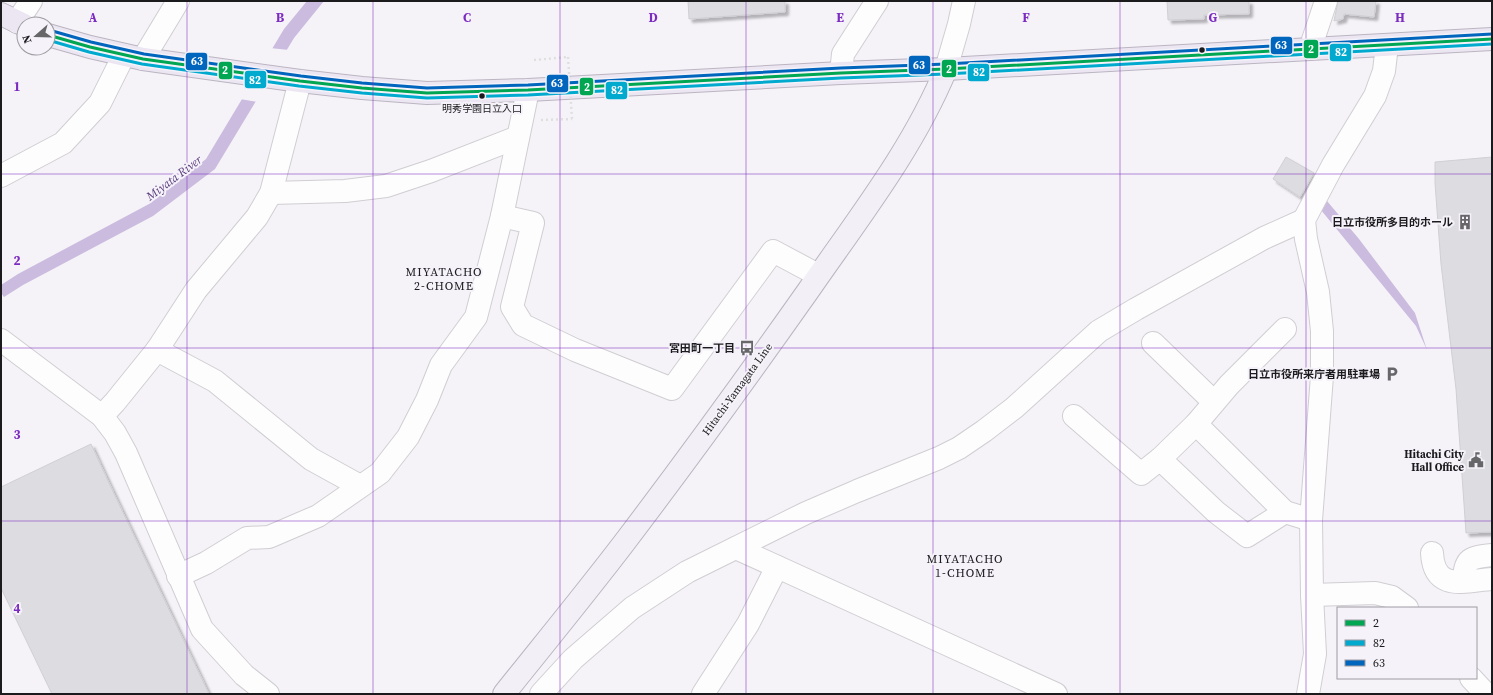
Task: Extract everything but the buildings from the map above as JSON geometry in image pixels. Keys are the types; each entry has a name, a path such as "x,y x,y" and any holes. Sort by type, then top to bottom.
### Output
{"highway":[{"path":"56,37 134,57 240,73 362,88 427,93 528,90 841,73 946,69 1492,39"}],"main road":[{"name":"Hitachi-Yamagata Line","path":"504,694 623,544 760,359 878,191 935,97 946,69"}],"street":[{"path":"14,20 31,1"},
{"path":"1,176 63,143 100,102 178,1"},
{"path":"841,73 843,54 877,1"},
{"path":"946,69 964,1"},
{"path":"1310,49 1326,1"},
{"path":"1308,694 1315,654 1312,595 1311,520 1322,376 1322,331 1318,292 1306,239 1304,220 1333,165 1376,96 1384,71 1387,45"},
{"path":"102,416 157,350 196,290 257,217 271,193 294,80"},
{"path":"178,576 206,563 247,538 269,537 318,516 380,472 408,438 427,400 441,365 476,317 502,216 528,90"},
{"path":"271,193 345,191 386,186 431,171 518,137"},
{"path":"502,216 533,223 512,307 523,325 575,350 672,390 773,251 818,275"},
{"path":"541,694 573,659 632,608 687,572 813,510 939,458 959,448 1014,408 1099,331 1264,238 1304,220"},
{"path":"1074,416 1141,474 1160,459 1196,424 1229,385 1285,329"},
{"path":"1,340 102,416 115,433 126,453 202,629 244,675 268,694"},
{"path":"1154,343 1214,402"},
{"path":"157,350 215,381 311,459 360,486"},
{"path":"1196,424 1285,512 1311,520"},
{"path":"1160,459 1216,512 1247,536 1285,512"},
{"path":"736,548 1033,689 1056,694"},
{"path":"1432,553 1434,569 1439,575 1448,581 1492,579"},
{"path":"1464,581 1465,566 1470,559 1477,556 1492,555"},
{"path":"703,694 748,624 777,567"},
{"path":"1312,595 1375,592 1392,597 1406,607"},
{"path":"1472,679 1486,694"}],"path":[{"path":"534,60 568,57 572,119 539,120"}],"shaded area":[{"path":"307,1 324,1 294,38 215,169 153,216 23,285 4,297 1,293 1,285 18,274 149,204 206,159 284,29"},
{"path":"1327,201 1359,239 1415,313 1427,350 1416,326 1321,210"}],"pier":[{"path":"270,48 289,50 258,102 240,99"}],"transit line":[{"name":"63","path":"56,32 91,42 144,54 301,76 427,88 528,85 841,68 946,64 1492,34"},
{"name":"2","path":"56,37 143,59 300,81 427,93 528,90 841,73 946,69 1492,39"},
{"name":"82","path":"56,42 89,52 142,64 299,86 427,98 528,95 841,78 946,74 1492,44"}],"place":[{"name":"明秀学園日立入口","path":"482,96"},
{"name":"日立市役所多目的ホール","path":"1465,222"},
{"name":"宮田町一丁目","path":"747,348"},
{"name":"日立市役所来庁者用駐車場","path":"1392,374"},
{"name":"Hitachi City Hall Office","path":"1476,460"}],"district":[{"name":"MIYATACHO 2-CHOME","path":"444,279"},
{"name":"MIYATACHO 1-CHOME","path":"965,566"}],"water label":[{"name":"Miyata River","path":"174,178"}]}
